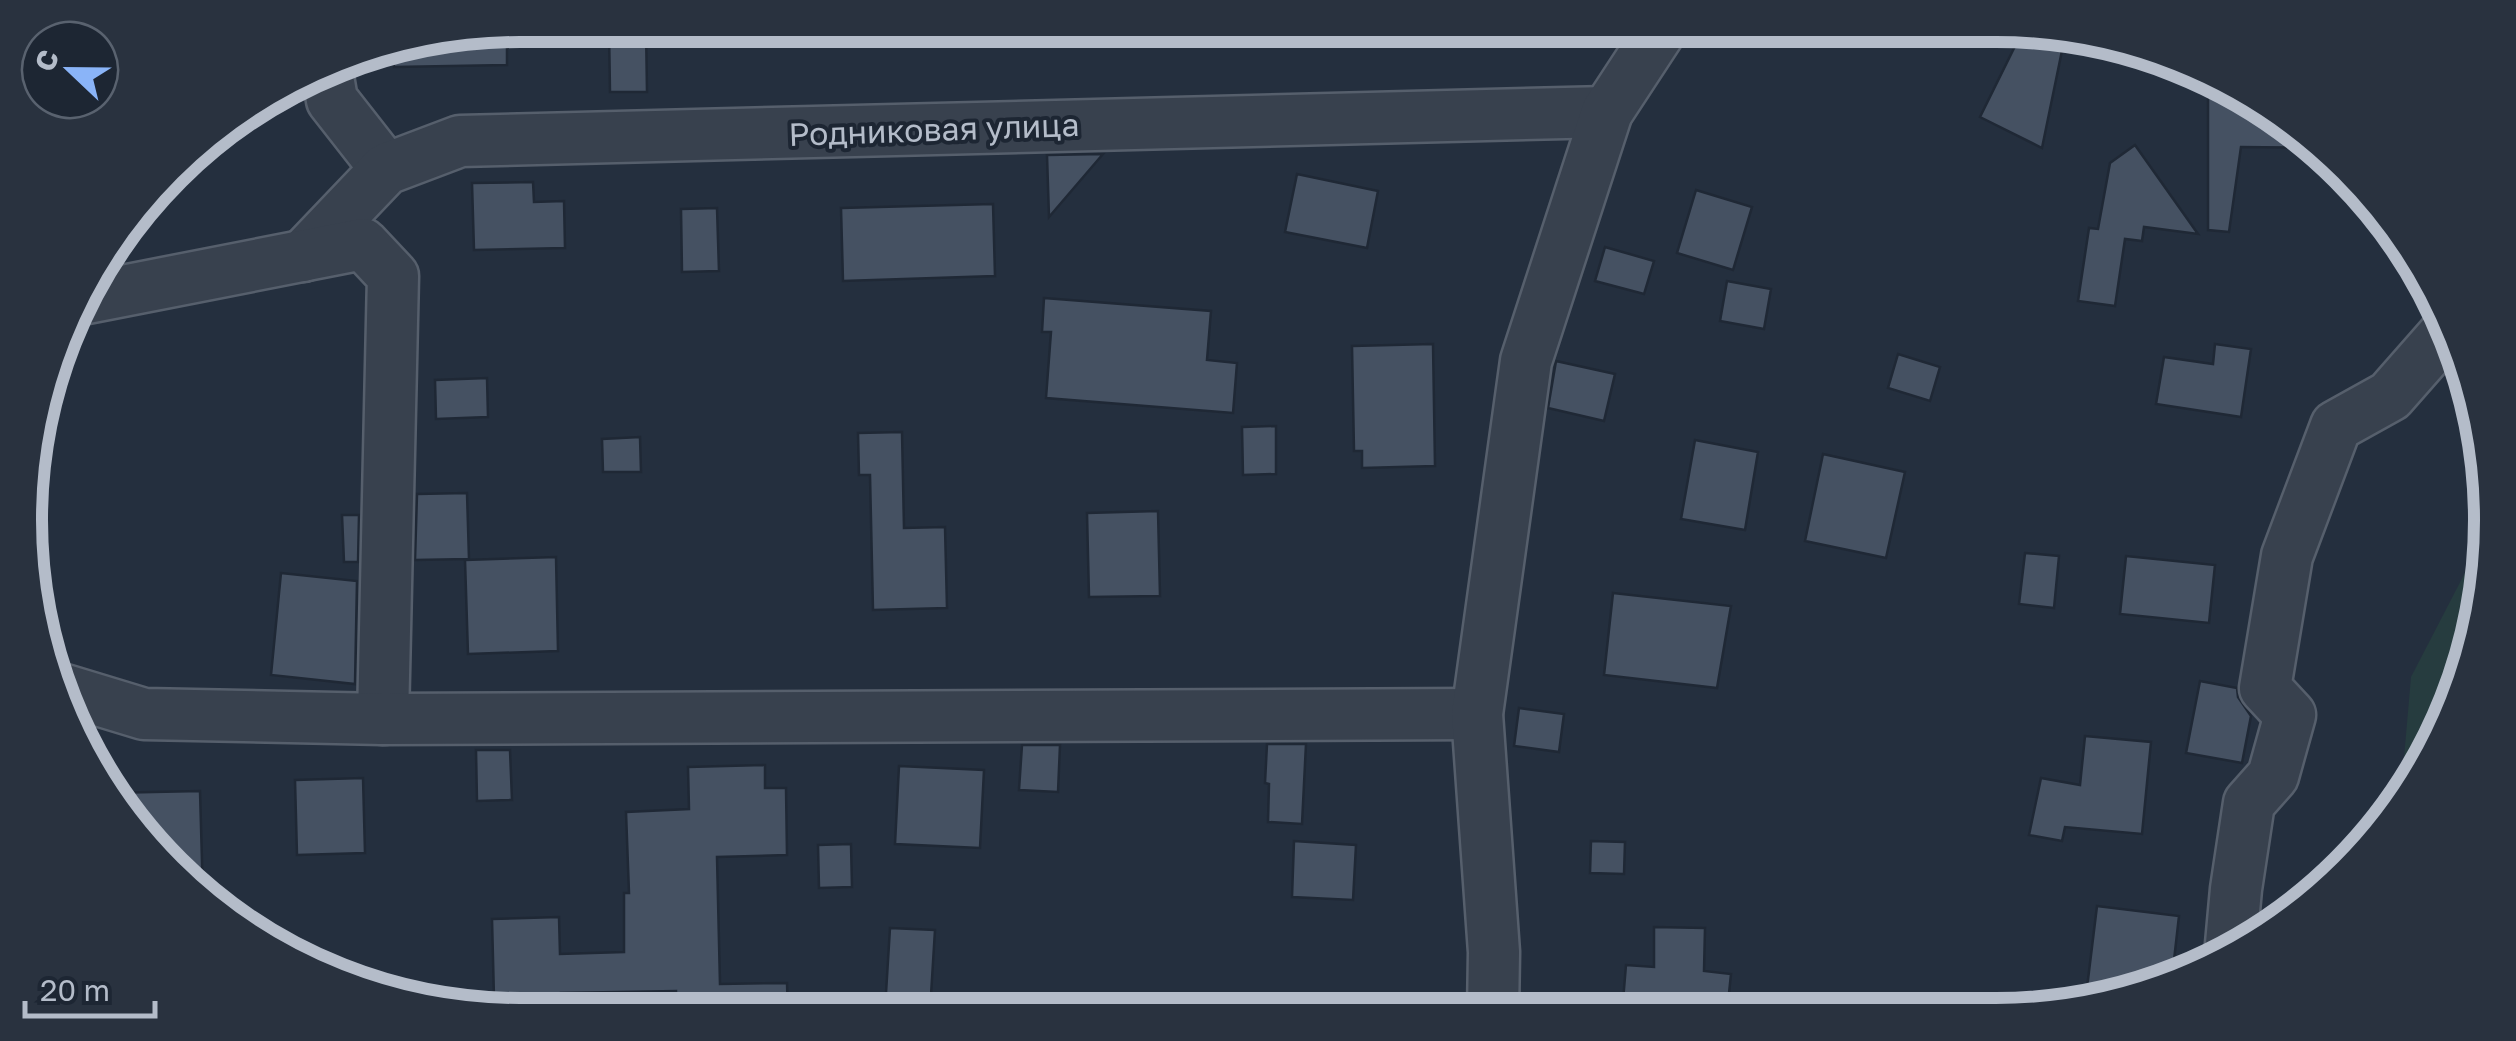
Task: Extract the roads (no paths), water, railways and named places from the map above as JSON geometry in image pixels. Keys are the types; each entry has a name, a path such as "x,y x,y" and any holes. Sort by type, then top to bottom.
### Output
{"street":[{"path":"1493,998 1494,952 1478,714 1526,361 1606,112 1653,42"},
{"path":"329,83 332,100 386,169"},
{"name":"Родниковая улица","path":"303,256 386,169 460,142 1606,112"},
{"path":"99,296 363,244 394,276 383,718"},
{"path":"2232,935 2249,803 2273,776 2290,714 2265,688 2287,556 2336,426 2390,396 2438,341"},
{"path":"75,693 144,714 383,718 1478,714"}]}
